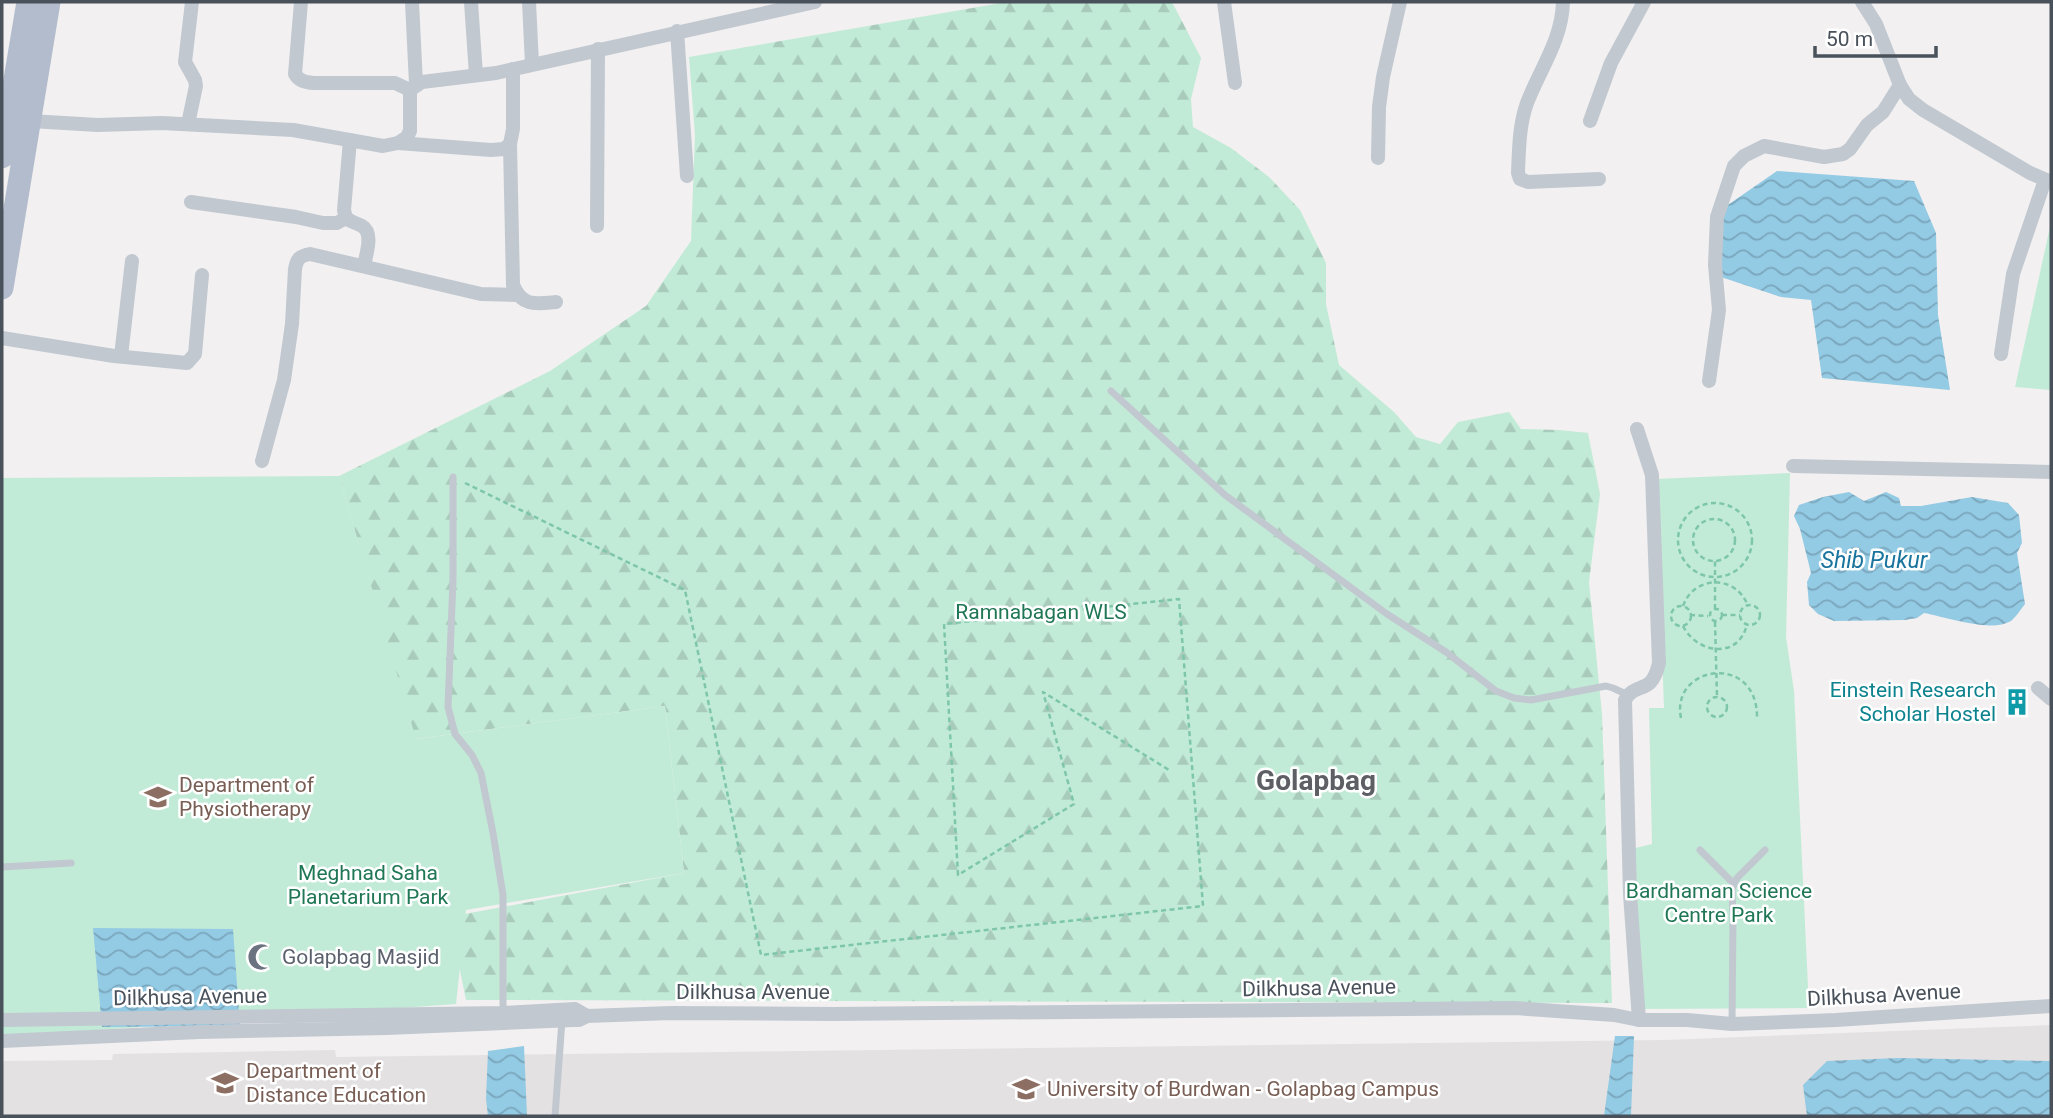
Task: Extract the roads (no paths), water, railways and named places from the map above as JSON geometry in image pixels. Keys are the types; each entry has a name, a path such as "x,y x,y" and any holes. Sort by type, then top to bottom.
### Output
{"main road":[{"path":"2,157 4,132 28,2"},
{"path":"2,288 49,2"}],"street":[{"path":"188,124 196,86 185,62 191,2"},
{"path":"301,2 295,74 298,78 313,83 395,83 413,87 422,82 513,69 598,50 764,7 815,2"},
{"path":"398,143 407,137 410,131 413,87 412,2"},
{"path":"471,2 476,75"},
{"path":"529,2 532,64"},
{"path":"1224,2 1235,83"},
{"path":"1378,158 1379,107 1383,77 1400,2"},
{"path":"1563,2 1558,36 1526,105 1520,135 1518,173 1520,179 1528,182 1599,179"},
{"path":"1590,121 1611,63 1644,2"},
{"path":"1862,2 1876,24 1900,85 1909,99 1923,110 2048,181 2013,274 2001,354"},
{"path":"677,31 687,176"},
{"path":"597,226 598,50"},
{"path":"513,69 513,129 510,144 513,285 517,295 528,303 556,302"},
{"path":"1709,382 1719,310 1715,265 1717,217 1734,166 1744,156 1764,146 1824,157 1843,154 1850,149 1867,125 1883,112 1900,85"},
{"path":"30,121 98,125 162,123 293,130 383,146 398,143 491,150 504,149 510,144"},
{"path":"346,218 344,210 350,140"},
{"path":"191,202 323,223 337,223 346,218"},
{"path":"346,218 368,231 364,265"},
{"path":"262,461 284,380 292,324 296,261 300,256 310,254 364,265 481,293 517,295"},
{"path":"121,356 132,261"},
{"path":"2,338 187,363 195,354 202,275"},
{"path":"1637,429 1652,475 1659,663 1650,684 1628,695 1625,700 1630,894 1639,1020"},
{"path":"1793,466 2051,472"},
{"path":"2038,688 2051,699"},
{"name":"Dilkhusa Avenue","path":"2,1020 579,1020 587,1016 671,1013 1514,1008 1614,1015 1639,1020 1732,1024 2051,1006"},
{"name":"Dilkhusa Avenue","path":"503,1018 575,1009 587,1016"},
{"name":"Dilkhusa Avenue","path":"2,1041 387,1021"}],"lane":[{"path":"1111,391 1225,495 1387,614 1447,652 1496,691 1514,698 1531,700 1606,687 1628,695"},
{"path":"453,477 453,580 448,706 454,734 472,755 481,773 493,833 503,895 503,1018"},
{"path":"1700,850 1733,883"},
{"path":"1732,1024 1733,883 1765,850"},
{"path":"2,867 71,863"},
{"path":"555,1116 562,1020"}],"water":[{"path":"1777,171 1914,181 1936,233 1938,315 1950,390 1822,378 1811,300 1781,297 1721,277 1719,211"},
{"name":"Shib Pukur","path":"1849,492 1864,501 1886,492 1899,498 1901,506 1921,506 1972,497 2008,503 2019,515 2022,543 2017,553 2025,604 2011,621 1992,625 1968,623 1924,613 1917,618 1905,620 1834,621 1818,614 1809,605 1807,582 1811,573 1794,516 1799,505"},
{"path":"93,928 233,929 240,1026 102,1027"},
{"path":"1615,1036 1634,1036 1631,1116 1604,1116"},
{"path":"524,1046 527,1116 488,1116 488,1051"},
{"path":"1898,1058 2051,1061 2051,1116 1807,1116 1803,1085 1827,1061"}],"place":[{"name":"Einstein Research Scholar Hostel","path":"2017,702"},
{"name":"Department of Physiotherapy","path":"158,797"},
{"name":"Golapbag Masjid","path":"261,957"},
{"name":"Department of Distance Education","path":"225,1083"},
{"name":"University of Burdwan - Golapbag Campus","path":"1026,1089"}],"district":[{"name":"Golapbag","path":"1316,780"}],"park label":[{"name":"Ramnabagan WLS","path":"1041,612"},
{"name":"Meghnad Saha Planetarium Park","path":"368,885"},
{"name":"Bardhaman Science Centre Park","path":"1719,903"}]}
